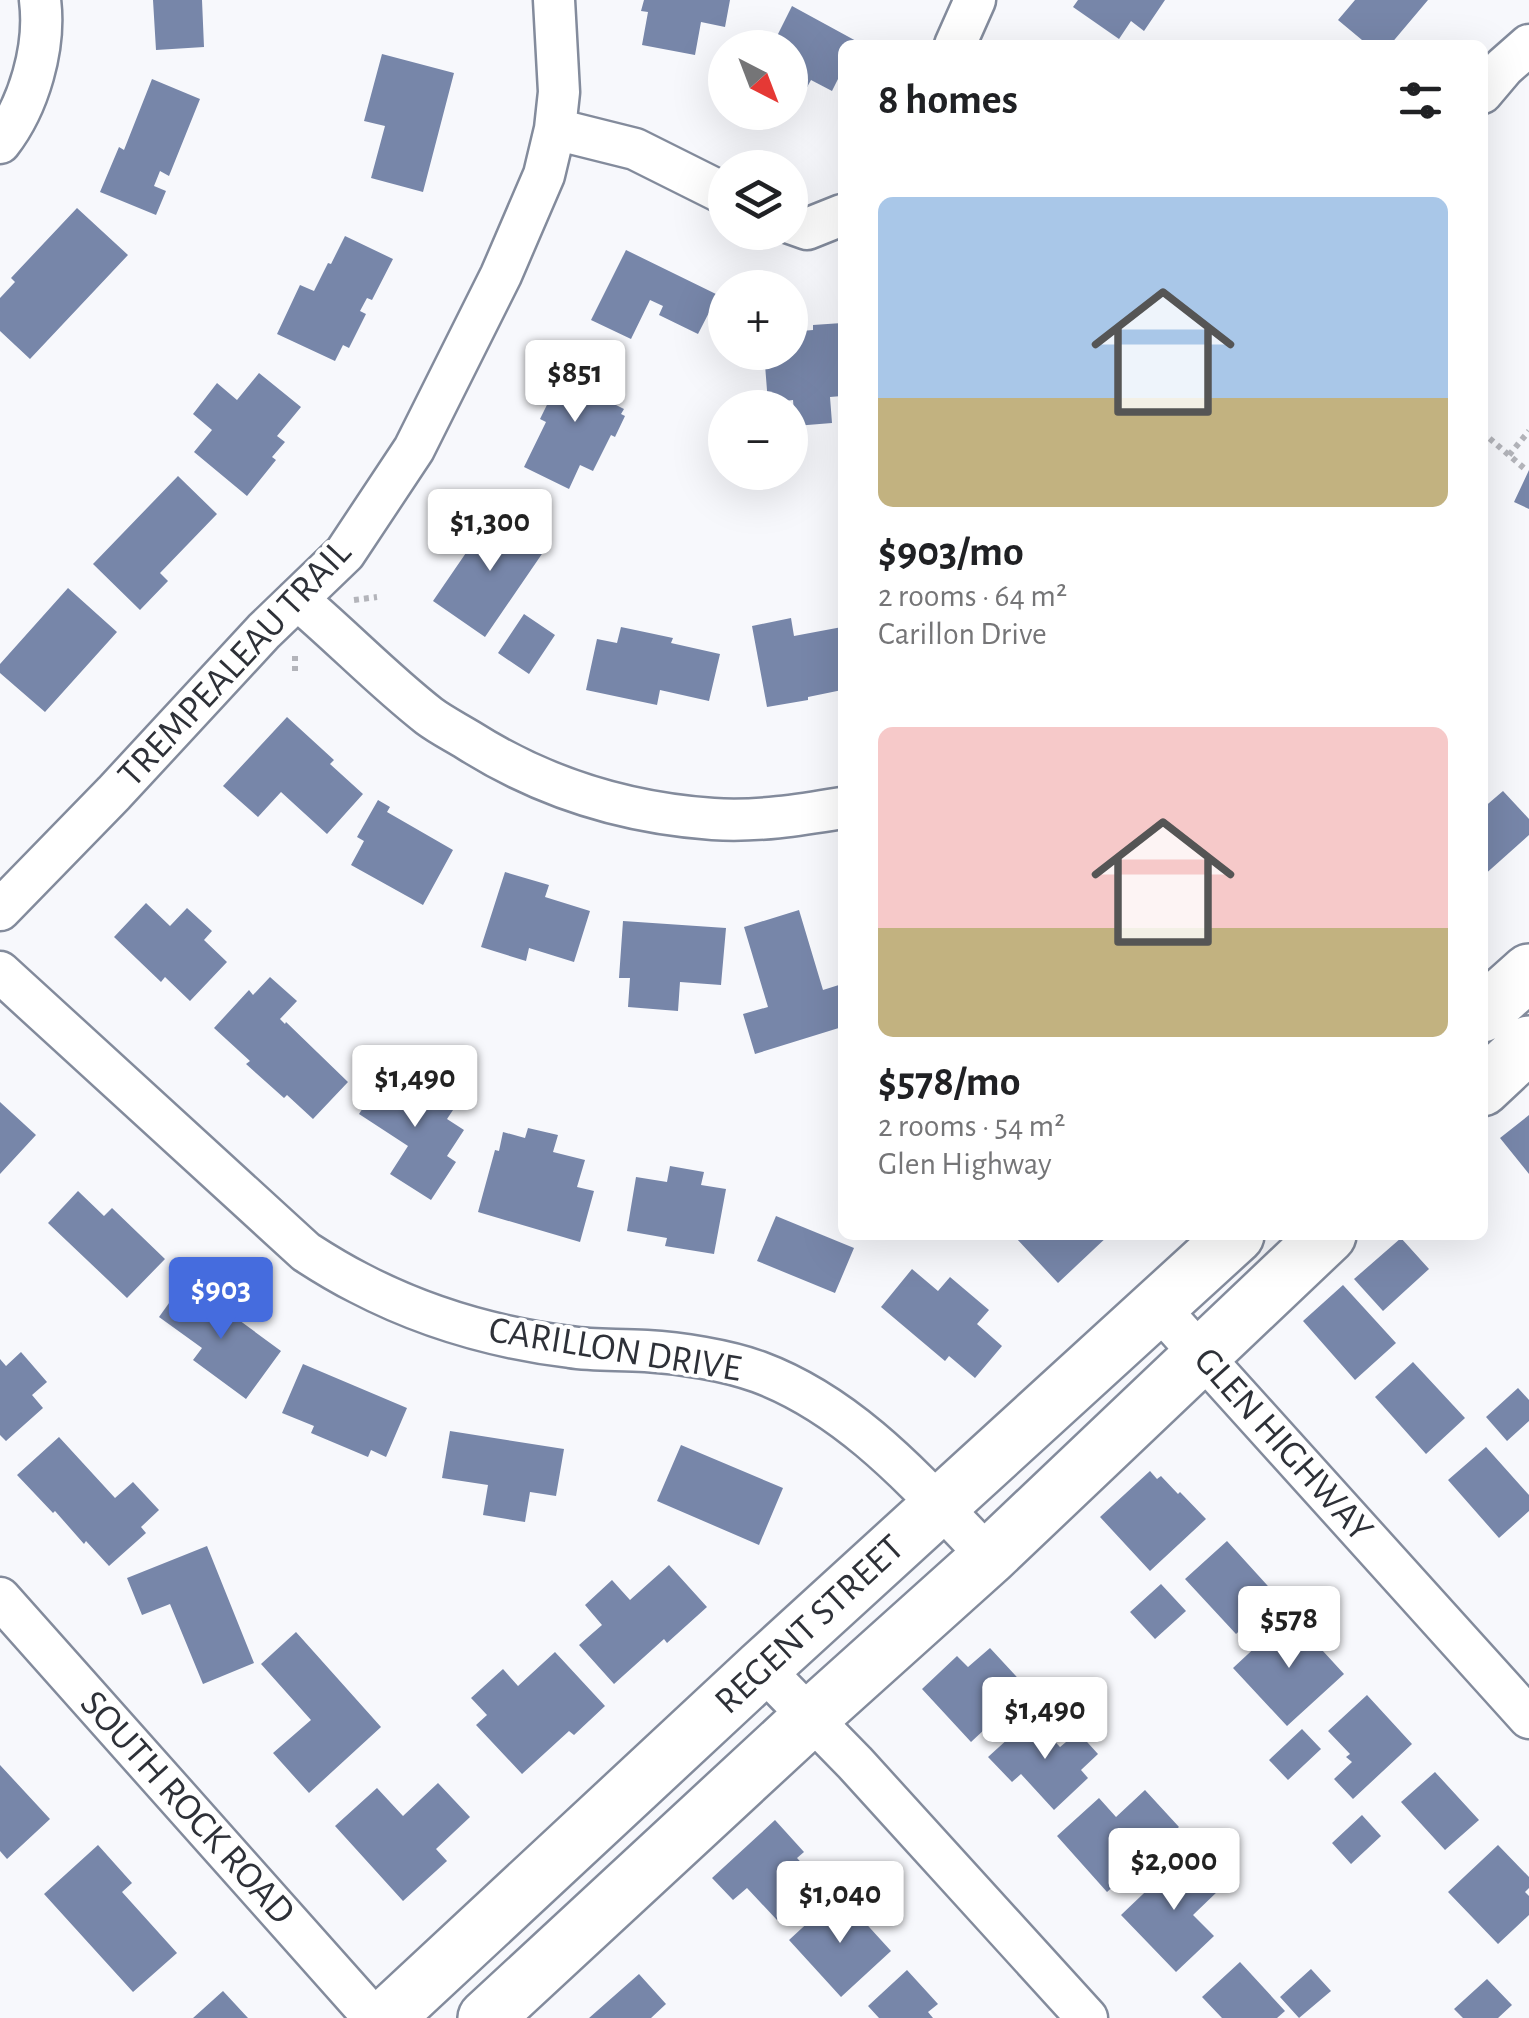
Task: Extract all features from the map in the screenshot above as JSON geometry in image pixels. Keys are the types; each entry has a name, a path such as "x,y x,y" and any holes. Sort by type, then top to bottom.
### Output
{"street":[{"path":"0,143 12,128 38,56 40,0"},
{"name":"TREMPEALEAU TRAIL","path":"0,910 264,632 345,553 414,449 501,275 544,175 560,92 554,0"},
{"path":"957,40 975,0"},
{"path":"1488,86 1529,44"},
{"path":"555,128 635,149 708,186"},
{"path":"808,229 838,217"},
{"path":"297,599 430,717 544,782 648,811 716,819 780,817 838,809"},
{"name":"CARILLON DRIVE","path":"0,972 306,1252 358,1283 413,1308 490,1333 572,1348 650,1351 722,1362 806,1393 862,1432 988,1557"},
{"path":"1488,1009 1529,972"},
{"path":"1488,1082 1529,1044"},
{"name":"REGENT STREET","path":"386,2018 1230,1240"},
{"name":"REGENT STREET","path":"486,2018 988,1557 1323,1240"},
{"name":"GLEN HIGHWAY","path":"1157,1306 1529,1718"},
{"name":"SOUTH ROCK ROAD","path":"0,1598 374,2018"},
{"path":"762,1668 1087,2018"}],"path":[{"path":"1509,455 1529,431"},
{"path":"1488,437 1525,469"}],"building":[{"path":"153,0 202,0 204,47 156,50"},
{"path":"644,0 730,0 725,27 701,22 695,55 642,45 648,12 641,11"},
{"path":"1078,0 1165,0 1144,31 1131,21 1119,39 1073,7"},
{"path":"1355,0 1428,0 1394,40 1362,40 1338,20"},
{"path":"792,6 854,40 838,40 838,79 832,91 811,80 808,86 808,30 780,30"},
{"path":"382,54 454,73 423,192 371,178 385,126 364,121"},
{"path":"152,79 200,99 169,176 160,171 154,186 166,191 156,215 100,192 119,147 124,150"},
{"path":"77,208 128,255 30,359 0,331 0,298 15,282 11,278"},
{"path":"345,236 393,259 372,300 367,298 360,311 366,314 349,348 343,345 335,361 277,334 300,285 314,291"},
{"path":"626,250 708,290 708,314 698,334 659,315 663,306 650,300 631,339 591,320"},
{"path":"838,323 838,396 830,397 832,423 808,425 808,390 767,390 765,370 808,370 808,330 813,330 813,325"},
{"path":"570,358 614,380 604,399 624,409 621,414 625,416 593,471 580,465 569,489 524,467 546,422 540,419"},
{"path":"259,373 301,407 277,436 285,442 272,457 276,460 247,496 194,452 212,430 193,414 217,383 237,400"},
{"path":"1529,470 1529,509 1514,502"},
{"path":"178,476 217,514 160,573 168,581 140,610 93,564"},
{"path":"494,512 546,548 485,637 433,601"},
{"path":"68,588 117,632 45,712 0,673 0,664"},
{"path":"524,614 555,635 529,674 498,653"},
{"path":"791,618 794,636 838,628 838,691 767,707 752,626"},
{"path":"621,627 673,638 671,643 720,654 709,701 660,690 657,705 586,690 597,639 617,643"},
{"path":"287,717 334,760 330,764 363,794 327,834 281,792 258,817 223,786"},
{"path":"1503,791 1529,819 1529,835 1488,872 1488,804"},
{"path":"378,800 390,807 387,812 453,850 423,905 351,865 364,841 357,837"},
{"path":"505,872 549,885 545,897 590,911 574,962 529,948 526,961 481,947"},
{"path":"146,903 170,926 187,908 212,931 204,940 227,962 190,1001 165,977 161,982 114,937"},
{"path":"799,910 823,990 838,985 838,1028 755,1054 743,1014 768,1007 744,927"},
{"path":"623,921 726,928 721,985 680,982 678,1011 628,1007 630,978 619,978"},
{"path":"270,977 297,1001 280,1019 348,1082 313,1119 246,1064 250,1061 214,1028 249,990 253,995"},
{"path":"391,1065 455,1107 447,1119 464,1130 447,1156 456,1162 431,1200 390,1174 408,1146 359,1114"},
{"path":"0,1102 36,1135 0,1174"},
{"path":"1529,1115 1529,1174 1500,1138"},
{"path":"528,1128 558,1135 553,1152 585,1160 577,1187 594,1191 580,1242 478,1212 503,1132 525,1138"},
{"path":"670,1166 704,1172 701,1185 726,1189 714,1254 665,1246 667,1238 627,1231 636,1177 667,1182"},
{"path":"78,1191 104,1216 112,1208 165,1259 127,1298 48,1223"},
{"path":"776,1216 854,1248 835,1293 757,1261"},
{"path":"1018,1240 1104,1240 1058,1283"},
{"path":"1399,1240 1429,1269 1383,1311 1354,1279"},
{"path":"912,1269 938,1291 950,1277 989,1310 977,1324 1002,1346 975,1378 949,1356 945,1361 881,1307"},
{"path":"182,1285 225,1317 228,1312 281,1351 246,1399 193,1360 202,1348 159,1317"},
{"path":"1343,1285 1396,1343 1355,1380 1303,1321"},
{"path":"21,1352 47,1382 32,1395 43,1408 6,1441 0,1435 0,1359 6,1366"},
{"path":"1413,1362 1465,1418 1426,1454 1375,1397"},
{"path":"303,1364 407,1408 386,1457 371,1450 368,1457 311,1433 314,1426 282,1413"},
{"path":"1518,1388 1529,1400 1529,1421 1507,1441 1486,1417"},
{"path":"450,1431 564,1449 556,1496 530,1492 525,1522 483,1515 488,1485 442,1478"},
{"path":"59,1437 115,1498 133,1482 159,1510 141,1527 146,1533 109,1566 17,1475"},
{"path":"681,1445 783,1488 759,1545 657,1501"},
{"path":"1486,1447 1529,1495 1529,1511 1499,1538 1448,1480"},
{"path":"1150,1471 1180,1492 1206,1519 1150,1571 1100,1517"},
{"path":"1227,1541 1277,1596 1236,1634 1185,1579"},
{"path":"207,1546 254,1663 203,1684 170,1604 142,1615 127,1578"},
{"path":"669,1565 707,1607 614,1684 579,1645 602,1625 585,1605 612,1580 630,1600"},
{"path":"1161,1584 1186,1611 1155,1639 1130,1612"},
{"path":"1290,1615 1344,1674 1287,1726 1233,1668"},
{"path":"296,1632 381,1727 309,1793 273,1753 311,1720 261,1664"},
{"path":"990,1648 1028,1689 971,1742 922,1689 957,1656 968,1667"},
{"path":"555,1652 605,1706 574,1735 569,1731 522,1774 476,1725 487,1715 471,1698 503,1669 518,1686"},
{"path":"1367,1695 1412,1744 1353,1799 1334,1779 1352,1762 1346,1757 1350,1754 1328,1731"},
{"path":"1032,1717 1060,1747 1078,1732 1098,1754 1081,1770 1088,1778 1054,1810 1021,1774 1012,1782 988,1757"},
{"path":"1302,1729 1321,1749 1288,1780 1269,1760"},
{"path":"0,1765 50,1819 7,1859 0,1851"},
{"path":"1435,1772 1479,1820 1445,1850 1401,1802"},
{"path":"438,1783 470,1817 436,1849 447,1861 403,1901 335,1826 377,1788 403,1816"},
{"path":"1145,1790 1179,1827 1107,1892 1057,1836 1099,1798 1116,1817"},
{"path":"1362,1815 1381,1836 1351,1864 1332,1843"},
{"path":"775,1820 804,1852 797,1858 818,1881 777,1920 747,1888 733,1900 712,1878"},
{"path":"98,1845 132,1883 122,1892 177,1953 133,1992 44,1894"},
{"path":"1498,1845 1529,1877 1525,1892 1529,1896 1529,1915 1498,1944 1448,1892"},
{"path":"1185,1854 1219,1890 1193,1915 1214,1936 1176,1972 1121,1915"},
{"path":"839,1894 891,1951 841,1997 789,1940"},
{"path":"1240,1962 1285,2011 1277,2018 1222,2018 1202,1997"},
{"path":"1311,1969 1331,1991 1299,2018 1280,1997"},
{"path":"907,1970 938,2004 928,2012 933,2018 879,2018 868,2006"},
{"path":"639,1974 666,2004 651,2018 589,2018"},
{"path":"1487,1979 1512,2005 1498,2018 1463,2018 1454,2009"},
{"path":"223,1991 248,2018 193,2018"}]}
